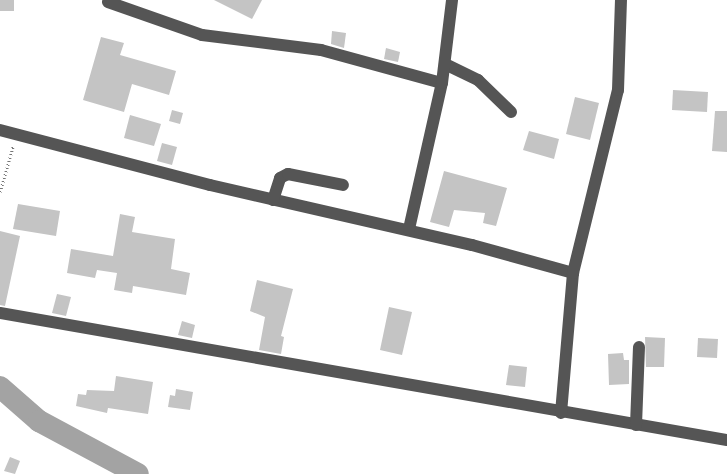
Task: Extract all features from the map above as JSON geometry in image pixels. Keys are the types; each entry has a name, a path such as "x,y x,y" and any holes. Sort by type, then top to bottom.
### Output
{"street":[{"path":"409,229 442,83 452,0"},
{"path":"562,414 574,273 618,90 620,0"},
{"path":"108,2 202,35 321,50 442,83"},
{"path":"445,64 478,80 511,112"},
{"path":"0,130 16,137 273,200 409,229 574,273"},
{"path":"273,200 280,178 288,174 343,186"},
{"path":"0,313 562,414 727,440"},
{"path":"636,425 639,347"}],"path":[{"path":"0,192 16,137"}],"building":[{"path":"0,0 14,0 14,11 0,11"},
{"path":"214,0 262,0 252,19"},
{"path":"332,31 346,33 344,48 331,44"},
{"path":"101,37 124,43 120,55 176,71 169,95 132,84 124,112 83,100"},
{"path":"386,48 400,52 398,62 384,59"},
{"path":"673,90 708,92 707,112 672,110"},
{"path":"575,97 599,103 590,140 566,134"},
{"path":"172,110 183,113 180,124 169,121"},
{"path":"715,111 727,111 727,152 712,151"},
{"path":"130,115 161,124 154,146 124,138"},
{"path":"529,131 559,139 554,159 523,150"},
{"path":"162,143 177,147 172,165 157,161"},
{"path":"444,171 507,188 496,226 483,223 485,213 454,210 449,227 430,222"},
{"path":"18,204 60,211 56,236 13,229"},
{"path":"120,214 135,217 132,232 175,239 171,269 190,273 186,295 133,286 132,293 114,290 117,273 97,270 95,278 67,273 71,249 113,256"},
{"path":"0,231 20,236 5,306 0,305"},
{"path":"257,280 293,289 281,336 284,337 281,354 259,350 265,317 250,311"},
{"path":"57,294 71,297 66,316 52,313"},
{"path":"389,307 412,312 402,355 380,350"},
{"path":"182,321 195,325 192,338 178,335"},
{"path":"645,337 665,338 664,367 646,367"},
{"path":"698,338 718,339 717,358 697,357"},
{"path":"623,353 624,360 629,360 629,384 609,385 608,354"},
{"path":"509,365 527,367 525,387 506,385"},
{"path":"116,376 153,382 148,414 108,408 107,413 76,406 78,394 86,395 87,390 114,391"},
{"path":"176,389 193,392 190,410 168,407 170,395 175,396"},
{"path":"10,457 20,461 15,474 4,471"}],"waterway":[{"path":"0,387 39,421 138,474"}]}
